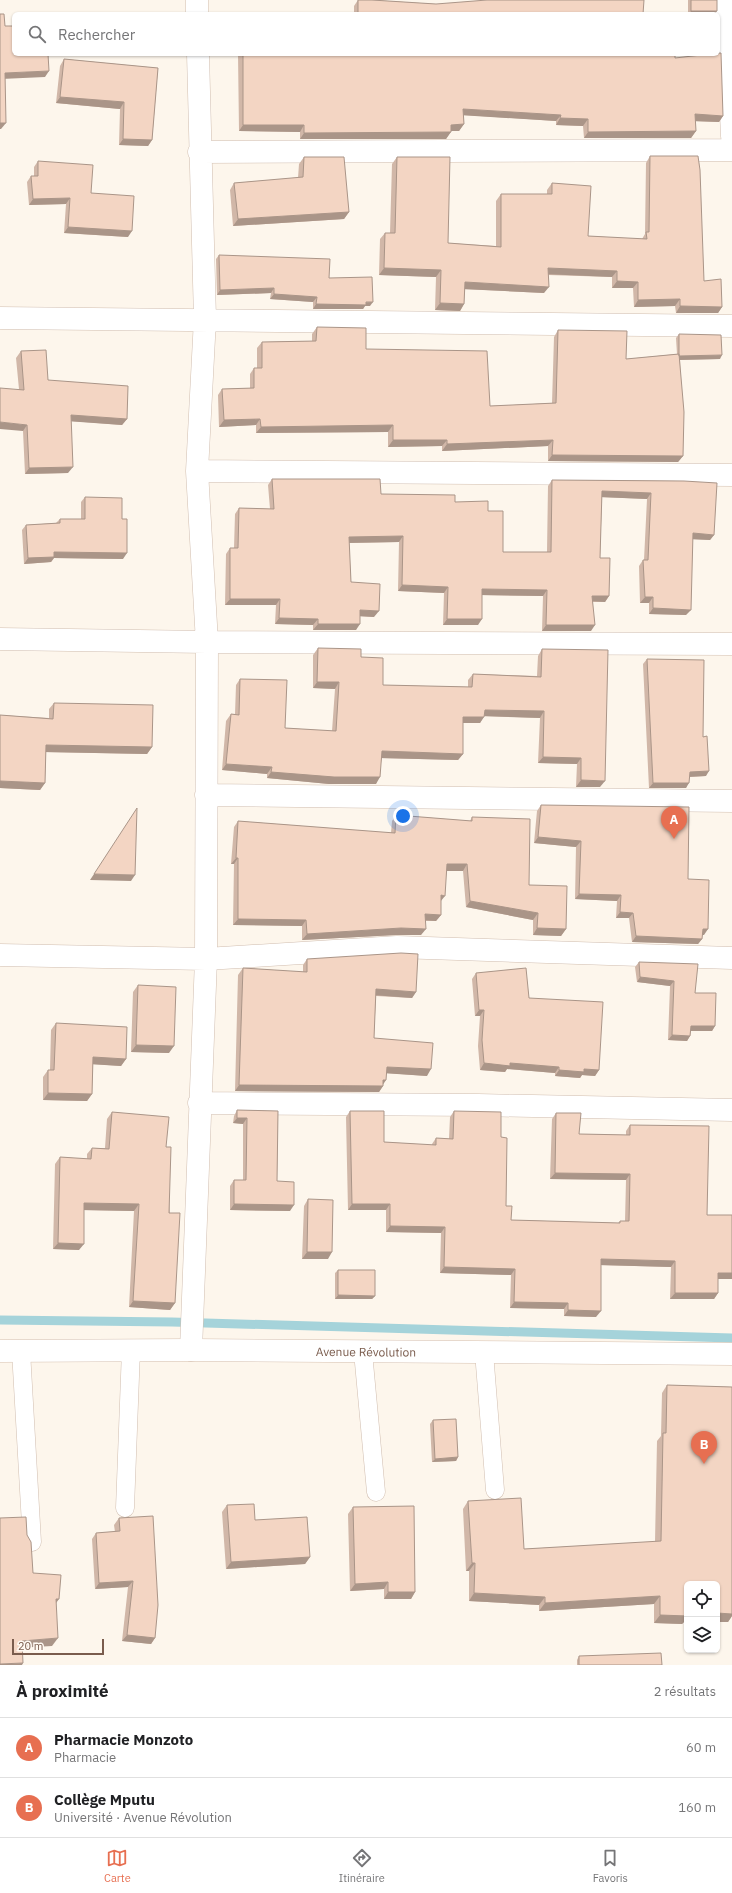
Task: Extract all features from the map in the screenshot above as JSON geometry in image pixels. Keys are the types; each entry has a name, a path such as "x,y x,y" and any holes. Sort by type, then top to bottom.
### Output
{"street":[{"path":"197,0 197,12"},
{"path":"726,0 732,136"},
{"path":"191,1350 199,1103 206,959 207,642 198,471 205,319 199,152 198,56"},
{"path":"199,152 732,150"},
{"path":"0,318 205,319 732,326"},
{"path":"198,471 732,475"},
{"path":"0,639 207,642 732,644"},
{"path":"206,796 732,802"},
{"path":"0,955 206,959 397,947 732,958"},
{"path":"199,1103 486,1105 732,1110"},
{"name":"Avenue Révolution","path":"0,1351 191,1350 732,1354"}],"lane":[{"path":"125,1508 131,1350"},
{"path":"21,1351 32,1542"},
{"path":"363,1352 376,1492"},
{"path":"484,1352 495,1490"}],"building":[{"path":"358,0 436,4 487,0 644,0 643,12 358,12"},
{"path":"691,0 717,0 717,11 691,11"},
{"path":"0,14 4,14 5,26 12,26 12,56 48,56 49,71 5,73 6,123 0,123"},
{"path":"721,53 723,116 695,114 696,131 588,132 588,119 560,118 561,115 463,109 464,124 451,125 451,132 304,133 304,125 243,125 243,56 675,56 675,58 692,56 720,56"},
{"path":"64,59 158,68 152,140 123,139 124,102 60,97"},
{"path":"650,156 698,156 700,170 704,281 721,279 722,307 680,306 680,299 638,300 638,282 617,281 617,271 548,268 549,287 465,282 464,304 440,303 441,270 384,268 385,233 395,233 397,157 450,157 448,243 501,247 501,194 552,194 552,183 591,186 588,236 647,239 646,232 649,232"},
{"path":"304,157 344,157 349,212 238,219 234,183 303,177"},
{"path":"38,161 93,165 91,193 134,196 132,231 68,227 70,198 33,199 31,176 38,176"},
{"path":"219,255 330,259 329,278 372,277 373,302 366,302 366,305 316,304 317,297 274,294 274,288 220,290"},
{"path":"317,327 366,328 366,349 487,351 490,406 556,403 558,330 627,331 626,359 679,354 684,412 683,456 552,455 553,440 447,444 447,440 393,440 393,425 261,427 260,419 224,420 222,389 254,388 254,368 262,368 262,342 316,341"},
{"path":"679,334 721,335 722,355 679,356"},
{"path":"46,350 48,380 128,386 127,419 71,415 73,467 29,468 27,425 0,422 0,388 24,390 21,351"},
{"path":"272,479 380,479 381,494 455,495 455,502 488,501 488,511 503,511 503,552 551,552 552,480 684,481 717,483 714,535 693,533 691,610 653,608 653,597 645,597 643,560 648,560 651,493 602,491 600,558 610,558 609,596 592,596 595,625 546,625 547,590 482,589 482,619 447,619 448,587 402,585 403,536 349,537 351,582 380,584 379,611 360,610 360,624 318,624 318,619 279,618 280,599 230,599 230,548 238,548 239,508 274,509"},
{"path":"85,497 122,498 122,519 127,519 127,553 54,552 54,557 28,558 26,525 60,523 60,519 85,519"},
{"path":"318,648 361,649 361,657 383,658 383,685 472,687 473,674 541,677 542,649 608,650 605,781 581,780 581,758 543,757 544,711 485,710 484,717 463,717 463,754 382,751 380,777 334,777 271,772 272,767 226,764 231,714 239,715 240,679 287,680 285,728 336,731 339,682 317,682"},
{"path":"647,659 704,660 703,737 707,736 709,771 690,772 689,783 653,783"},
{"path":"54,703 153,705 152,747 46,745 45,783 0,781 0,715 53,719"},
{"path":"541,805 689,807 688,879 709,880 708,929 703,929 702,939 636,936 633,913 620,912 621,895 579,894 581,841 538,837"},
{"path":"137,808 135,875 94,874"},
{"path":"396,815 472,821 472,817 530,819 529,885 567,886 566,929 537,928 538,913 470,901 467,864 447,864 445,896 441,895 441,915 425,914 426,929 401,928 307,934 306,920 238,919 238,858 236,858 238,821 395,833"},
{"path":"401,953 418,954 416,992 376,989 374,1038 433,1043 431,1069 387,1067 386,1080 383,1080 383,1086 239,1085 243,968 307,972 307,959"},
{"path":"639,962 698,964 695,993 716,993 715,1026 691,1026 690,1036 672,1035 674,981 640,977"},
{"path":"526,968 529,998 603,1002 599,1070 584,1069 584,1072 559,1070 559,1067 510,1063 510,1066 484,1063 482,1040 484,1010 479,1010 476,973"},
{"path":"138,985 176,987 174,1046 136,1045"},
{"path":"56,1023 127,1027 126,1059 93,1057 92,1094 48,1093 48,1070 54,1070"},
{"path":"237,1110 278,1111 277,1181 294,1182 294,1205 234,1204 234,1180 246,1180 247,1118 237,1118"},
{"path":"350,1111 384,1111 384,1142 436,1145 436,1138 453,1139 454,1111 501,1112 501,1137 507,1138 506,1206 512,1206 511,1220 620,1223 620,1221 629,1221 630,1174 555,1173 556,1113 581,1113 579,1134 630,1135 630,1125 709,1126 707,1215 732,1215 732,1273 718,1273 718,1293 675,1293 675,1261 601,1259 601,1311 568,1310 568,1303 514,1302 515,1269 444,1267 445,1227 390,1226 390,1204 352,1204"},
{"path":"112,1112 169,1117 166,1147 171,1147 169,1213 180,1213 175,1303 133,1301 139,1204 84,1203 84,1244 58,1243 60,1157 91,1159 92,1148 109,1149"},
{"path":"308,1199 333,1200 332,1252 307,1252"},
{"path":"338,1270 375,1270 375,1296 338,1295"},
{"path":"667,1385 732,1387 732,1614 720,1613 720,1581 684,1581 684,1616 660,1615 660,1596 545,1603 545,1597 474,1593 475,1563 472,1563 468,1501 521,1498 524,1549 661,1541 663,1433 666,1433"},
{"path":"456,1419 458,1457 435,1459 433,1420"},
{"path":"254,1504 255,1520 307,1517 310,1557 231,1562 227,1505"},
{"path":"414,1506 415,1592 388,1592 388,1582 355,1584 353,1507"},
{"path":"153,1516 158,1605 155,1638 127,1635 133,1581 99,1583 96,1533 120,1531 119,1518"},
{"path":"26,1517 27,1535 31,1542 33,1573 61,1575 59,1599 56,1599 58,1638 22,1641 23,1663 0,1664 0,1518"},
{"path":"661,1653 662,1665 579,1665 579,1656"}],"waterway":[{"path":"0,1320 172,1322 732,1338"}],"place":[{"name":"Pharmacie Monzoto","path":"674,839"},
{"name":"Collège Mputu","path":"704,1464"}]}
